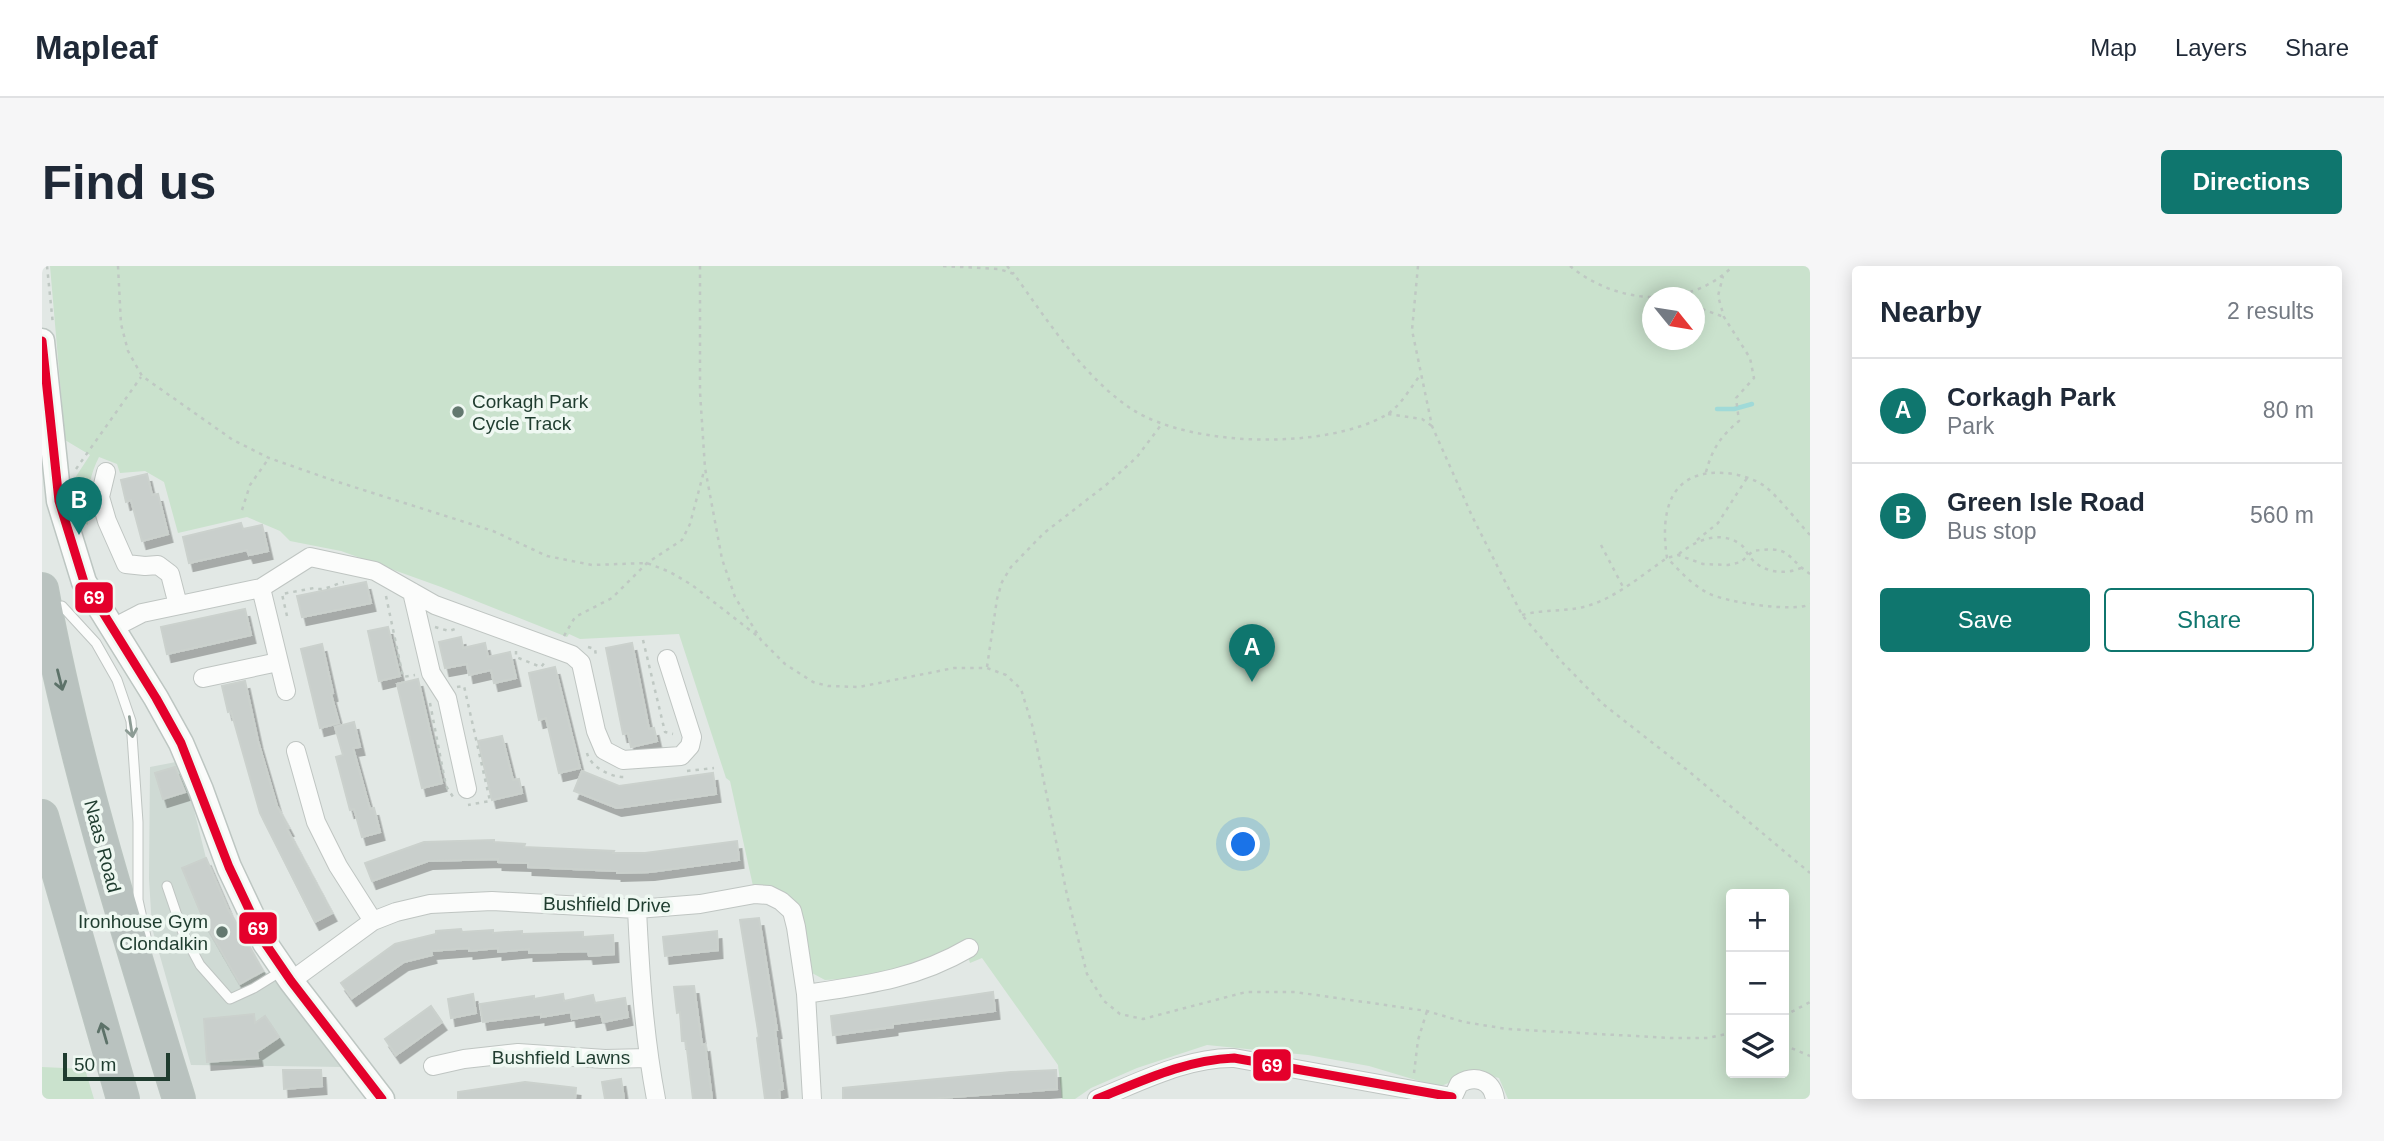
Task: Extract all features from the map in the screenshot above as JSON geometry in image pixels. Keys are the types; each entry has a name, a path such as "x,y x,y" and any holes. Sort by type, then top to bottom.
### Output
{"highway":[{"name":"Naas Road","path":"52,598 55,658 107,868 179,1099"},
{"path":"42,816 123,1099"}],"street":[{"path":"42,341 59,501 85,582 156,698 180,743 247,907 265,943 287,976 382,1099"},
{"path":"106,472 100,497 107,521 126,564 158,565 170,574 178,605"},
{"path":"113,628 142,612 261,588 310,557 375,571 454,613 572,655 580,663 596,732 604,750 623,760 681,757 690,746 691,733 667,659"},
{"path":"261,588 286,691"},
{"path":"412,592 431,673 447,698 467,789"},
{"path":"204,678 278,662"},
{"path":"296,751 316,822 338,866 373,922"},
{"name":"Bushfield Drive","path":"287,976 373,922 396,912 443,903 505,901 637,909 700,904 755,894 769,895 792,911 806,994 812,1099"},
{"name":"Bushfield Lawns","path":"637,909 640,986 648,1058 656,1099"},
{"path":"806,994 891,981 947,961 969,948"},
{"name":"Bushfield Lawns","path":"433,1066 464,1059 518,1053 605,1059 648,1058"},
{"path":"1097,1099 1183,1066 1215,1058 1234,1058 1452,1098 1459,1084 1473,1079 1487,1083 1492,1088 1495,1099"}],"lane":[{"path":"52,598 96,643 117,680 131,721 137,801 138,900 149,952"},
{"path":"167,886 183,933 201,965 230,999 287,976"},
{"path":"161,1005 172,1058 185,1099"}],"path":[{"path":"118,266 121,324 128,351 142,376 233,440 269,458 493,531 564,561 592,565 647,564 670,572 692,585 761,640 798,675 813,682 828,686 859,687 954,668 987,668 1006,675 1021,689 1033,728 1067,895 1087,974 1104,1002 1120,1014 1143,1019 1246,992 1295,992 1427,1011 1464,1022 1507,1029 1671,1038 1709,1038 1726,1034"},
{"path":"700,266 699,392 705,468 722,559 735,597 761,640"},
{"path":"943,266 999,270 1014,274"},
{"path":"1007,266 1095,379 1132,409 1161,425 1206,435 1255,440 1326,434 1356,428 1388,414 1420,374"},
{"path":"1418,266 1412,330 1432,426 1472,516 1522,615 1561,661 1603,704 1686,769 1810,873"},
{"path":"1570,266 1590,280 1642,296"},
{"path":"1701,287 1723,276 1733,266"},
{"path":"1706,472 1712,450 1739,421 1736,398 1742,388 1754,378 1750,358 1724,317 1718,296 1723,276"},
{"path":"1705,310 1724,317"},
{"path":"75,470 142,376"},
{"path":"1388,414 1422,419 1432,426"},
{"path":"987,668 997,599 1002,582 1012,567 1044,533 1137,457 1161,425"},
{"path":"242,510 250,485 269,458"},
{"path":"562,639 575,617 612,598 647,564 682,540 690,524 705,468"},
{"path":"1810,536 1765,486 1747,478 1706,472 1687,480 1671,499 1664,517 1667,558 1682,574 1712,596 1793,608 1810,604"},
{"path":"1522,615 1598,603 1667,558 1678,555 1718,523 1747,478"},
{"path":"1695,542 1727,538 1739,543 1747,550 1749,557 1768,569 1781,573 1801,568"},
{"path":"1601,545 1623,587"},
{"path":"1678,555 1703,564 1716,565 1741,562 1753,551 1776,550 1788,553 1810,574"},
{"path":"287,616 282,594 328,588 354,580"},
{"path":"384,586 403,677 418,675"},
{"path":"430,626 449,631 459,628"},
{"path":"516,649 516,657 541,667 548,659"},
{"path":"429,696 446,786 453,799 470,806 489,801 464,686 454,688"},
{"path":"585,746 588,759 606,772 615,778 629,776"},
{"path":"684,771 714,768"},
{"path":"1786,1015 1810,1002"},
{"path":"1413,1081 1418,1040 1427,1011"},
{"path":"1789,1047 1810,1056"}],"shaded area":[{"path":"176,762 190,794 206,858 230,914 263,971 273,977 343,1067 191,1065 152,928 149,879 150,767"}],"green space":[{"path":"50,266 1810,266 1810,1099 1508,1099 1499,1078 1474,1072 1439,1087 1369,1066 1308,1055 1207,1045 1137,1068 1091,1088 1075,1099 1062,1099 1058,1065 982,958 970,963 964,944 890,976 825,980 812,973 808,967 790,899 777,889 753,886 730,781 726,778 679,634 580,639 569,634 567,637 341,551 290,541 280,531 247,517 178,533 164,482 145,471 120,473 117,464 99,457 89,490 88,525 79,520 73,481 90,455 65,440"},
{"path":"42,1067 85,1069 94,1099 42,1099"}],"building":[{"path":"147,474 152,495 158,494 168,534 142,541 131,500 126,502 121,480"},
{"path":"241,523 243,529 262,525 268,551 249,555 247,550 189,563 183,537"},
{"path":"366,582 371,603 302,617 297,596"},
{"path":"245,609 251,635 167,654 161,627"},
{"path":"388,627 400,676 379,681 368,631"},
{"path":"461,637 463,648 485,643 488,657 510,652 516,678 494,683 491,670 469,675 467,664 445,668 439,642"},
{"path":"632,643 649,729 654,728 657,741 631,747 628,733 623,734 606,648"},
{"path":"322,644 339,723 320,728 301,649"},
{"path":"555,667 580,768 559,773 546,718 539,720 529,673"},
{"path":"418,679 442,783 422,788 397,684"},
{"path":"245,681 258,741 277,806 332,913 315,922 260,813 231,711 228,712 222,686"},
{"path":"354,722 360,747 353,748 370,809 374,808 380,832 362,837 354,809 350,810 336,757 343,755 335,727"},
{"path":"502,736 513,780 519,779 522,793 492,800 478,741"},
{"path":"175,767 185,792 163,799 155,773"},
{"path":"582,771 619,786 713,773 716,794 617,808 574,791"},
{"path":"494,840 525,844 524,847 614,851 613,853 645,853 737,841 739,860 650,872 617,873 528,867 528,863 498,862 498,859 428,861 372,881 365,863 424,842"},
{"path":"206,858 228,909 263,971 240,984 205,923 182,868"},
{"path":"759,918 777,1030 783,1089 779,1090 780,1099 765,1099 759,1037 740,920"},
{"path":"461,929 462,932 522,931 522,934 583,932 583,937 613,935 614,954 589,956 588,951 529,953 529,949 498,952 498,948 431,951 432,955 404,962 352,998 341,983 395,944 436,934 436,931"},
{"path":"717,931 718,950 665,956 663,937"},
{"path":"694,986 712,1099 693,1099 686,1041 682,1041 680,1012 677,1013 674,987"},
{"path":"993,992 995,1011 833,1035 831,1016"},
{"path":"473,994 476,1013 451,1018 448,999"},
{"path":"563,994 564,1001 593,995 595,1003 625,998 628,1017 603,1022 601,1014 572,1019 571,1012 483,1022 480,1004"},
{"path":"431,1006 442,1022 396,1055 385,1039"},
{"path":"254,1014 255,1023 265,1016 279,1037 257,1052 258,1058 207,1062 204,1019"},
{"path":"283,1070 321,1070 322,1086 284,1089"},
{"path":"1056,1070 1057,1089 928,1099 843,1099 843,1088"},
{"path":"621,1079 624,1099 605,1099 602,1082"},
{"path":"525,1082 576,1088 575,1099 458,1099 458,1092"}],"waterway":[{"path":"1717,409 1734,409 1752,404"}],"transit line":[{"name":"69","path":"42,341 59,501 84,582 181,743 229,867 265,943 382,1099"},
{"name":"69","path":"1097,1099 1181,1067 1234,1058 1452,1097"}],"place":[{"name":"Corkagh Park Cycle Track","path":"458,412"},
{"name":"Green Isle Road","path":"79,535"},
{"name":"Corkagh Park","path":"1252,682"},
{"name":"Ironhouse Gym Clondalkin","path":"222,932"}]}
